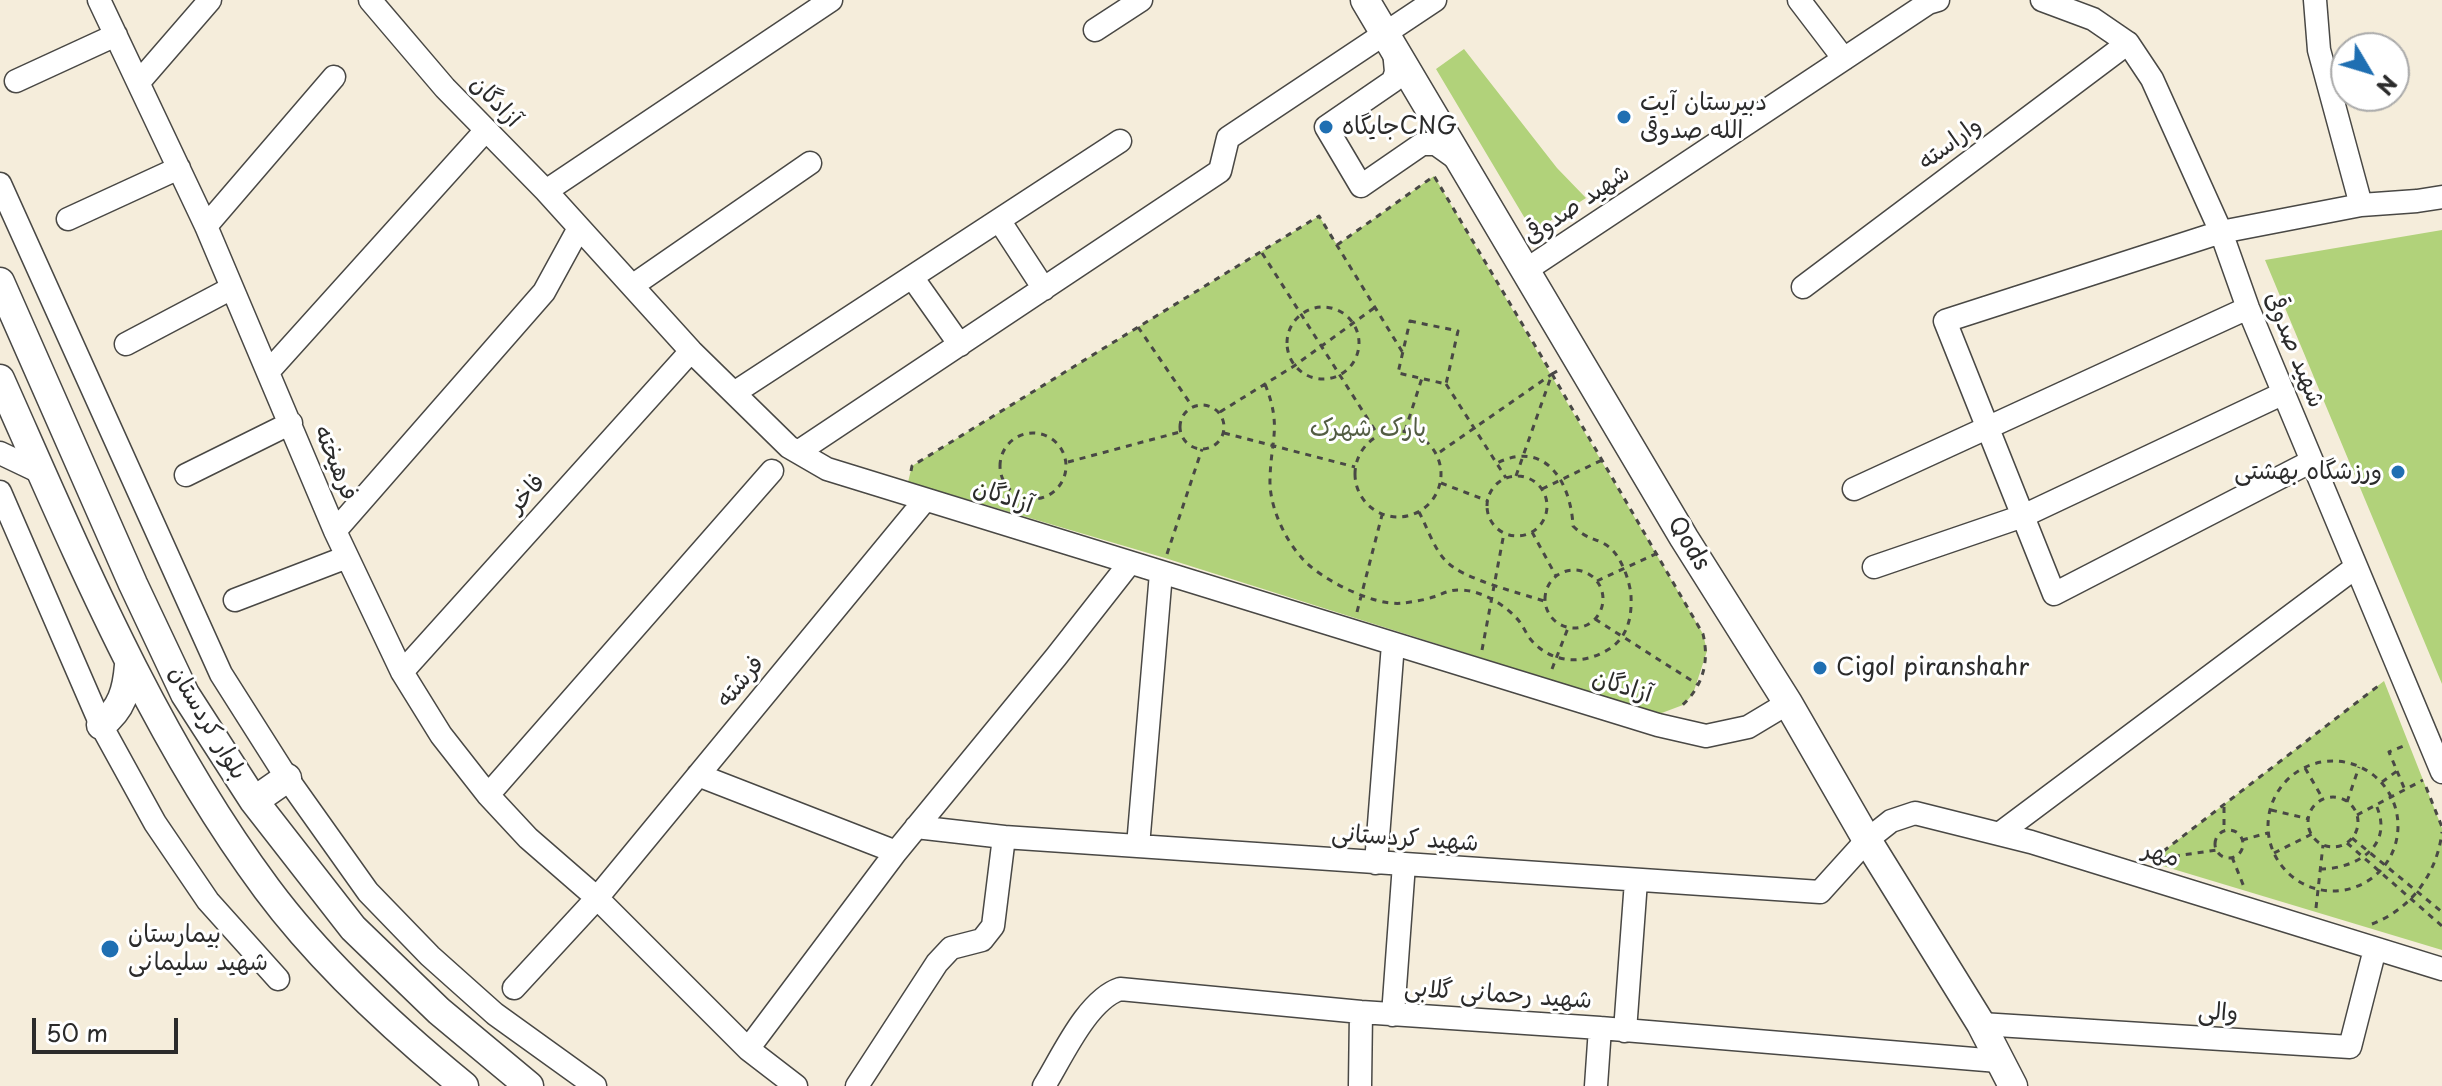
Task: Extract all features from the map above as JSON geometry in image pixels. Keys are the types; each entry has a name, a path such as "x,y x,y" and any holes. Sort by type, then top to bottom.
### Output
{"main road":[{"name":"Qods","path":"1365,0 1684,538 1788,703 1867,840 1981,1024 2013,1086"},
{"name":"بلوار کردستان","path":"0,282 185,694 254,801 353,928 439,1011 529,1086"},
{"name":"بلوار کردستان","path":"0,379 129,665 214,812 268,890 327,958 409,1042 464,1086"},
{"path":"101,725 122,703 128,686 129,665"},
{"path":"254,801 287,778"}],"street":[{"name":"فرهیخته","path":"99,0 206,226 347,557 402,672 441,735 488,795 528,838 597,898 748,1049 796,1086"},
{"path":"139,82 210,0"},
{"name":"آزادگان","path":"370,0 445,88 546,191 691,351 789,447 827,469 1658,725 1706,736 1748,727 1788,703"},
{"path":"546,191 831,0"},
{"path":"1095,30 1141,0"},
{"path":"798,452 1220,171 1228,138 1389,41 1435,0"},
{"path":"1799,0 1844,59"},
{"name":"شهید صدوقی","path":"1526,270 1928,3 1938,0"},
{"name":"شهید صدوقی","path":"2042,0 2093,19 2128,43 2152,79 2221,232 2248,308 2356,567 2433,776"},
{"path":"2315,0 2319,50 2361,205"},
{"path":"16,81 116,35"},
{"path":"1389,41 1396,72 1393,81 1326,127 1361,186 1422,144 1436,144 1462,163"},
{"name":"واراسته","path":"1803,287 2128,43"},
{"path":"206,226 334,77"},
{"path":"268,372 486,130"},
{"path":"734,393 1120,141"},
{"path":"632,286 810,163"},
{"path":"68,219 179,168"},
{"path":"0,184 221,674 287,778 368,892 430,956 495,1014 595,1086"},
{"path":"2312,461 2054,594 1945,321 2221,232 2361,205 2442,197"},
{"path":"999,220 1044,289"},
{"path":"335,531 544,292 579,228"},
{"path":"912,277 960,345"},
{"path":"126,344 232,288"},
{"path":"1854,489 2248,308"},
{"name":"فاخر","path":"402,672 691,351"},
{"path":"1874,567 2023,516 2284,393"},
{"path":"186,475 291,423"},
{"path":"0,453 42,473"},
{"path":"488,795 772,471"},
{"path":"0,492 101,725 155,823 208,901 278,979"},
{"name":"فرشته","path":"514,988 597,898 925,500"},
{"path":"235,600 347,557"},
{"path":"748,1049 896,852 1129,564"},
{"path":"1999,834 2356,567"},
{"path":"1138,846 1161,573"},
{"path":"1376,863 1393,644"},
{"path":"698,775 896,852"},
{"name":"مهر","path":"1867,840 1891,821 1915,813 2376,940 2442,969"},
{"name":"شهید کردستانی","path":"916,827 1004,837 1820,892 1867,840"},
{"path":"857,1086 937,963 951,948 982,940 993,926 1004,837"},
{"path":"1393,1015 1404,864"},
{"path":"1625,1031 1636,881"},
{"name":"والی","path":"1981,1024 2350,1047 2376,940"},
{"name":"شهید رحمانی گلابی","path":"1044,1086 1092,1008 1106,994 1120,989 1393,1015 1600,1028 1998,1061"},
{"path":"1360,1086 1361,1012"},
{"path":"1596,1086 1600,1028"}],"path":[{"path":"1337,245 1434,176 1703,634"},
{"path":"910,474 912,466 1319,216 1403,353"},
{"path":"1261,251 1378,435"},
{"path":"1322,307 1344,314 1353,322 1358,333 1356,358 1339,376 1327,380 1315,379 1294,366 1288,356 1287,333 1301,314 1322,307"},
{"path":"1220,412 1294,366 1374,308"},
{"path":"1446,384 1458,331 1410,321 1398,373 1446,384 1506,478"},
{"path":"1138,327 1192,406"},
{"path":"1437,454 1577,357"},
{"path":"1516,476 1552,374"},
{"path":"1405,431 1422,378"},
{"path":"1265,384 1276,425 1269,482 1280,522 1290,542 1314,570 1345,589 1400,604 1432,598 1444,591 1464,590 1492,599 1518,620 1532,642 1570,662 1608,649 1623,636 1630,621 1631,588 1616,555 1609,547 1588,540 1573,526 1562,480 1552,467 1542,460 1519,456 1497,463"},
{"path":"1207,404 1220,412 1224,433 1215,445 1202,449 1188,445 1180,432 1181,417 1192,406 1207,404"},
{"path":"1405,431 1418,435 1437,454 1441,483 1435,498 1419,512 1396,518 1382,515 1369,507 1359,495 1355,467 1359,454 1378,435 1405,431"},
{"path":"1067,462 1180,432"},
{"path":"1224,433 1355,467"},
{"path":"1025,434 1047,435 1063,451 1067,462 1062,483 1046,497 1036,500 1016,495 1002,479 999,468 1006,447 1014,438 1025,434"},
{"path":"1161,573 1202,449"},
{"path":"1542,489 1602,460"},
{"path":"1516,476 1535,482 1542,489 1547,508 1532,532 1513,536 1504,533 1490,520 1488,501 1491,491 1506,478 1516,476"},
{"path":"1441,483 1488,501"},
{"path":"1419,512 1445,561 1494,586 1544,601"},
{"path":"1355,619 1382,515"},
{"path":"1532,532 1556,576"},
{"path":"1478,670 1504,533"},
{"path":"1597,581 1684,538"},
{"path":"1573,570 1582,571 1597,581 1603,600 1595,619 1588,625 1568,628 1551,618 1544,601 1556,576 1573,570"},
{"path":"1595,619 1698,685"},
{"path":"1545,690 1568,628"},
{"path":"2163,866 2161,853 2384,681"},
{"path":"2405,790 2389,752 2409,744"},
{"path":"2338,761 2360,767 2382,782 2392,796 2398,813 2399,832 2395,849 2386,865 2360,886 2340,891 2318,890 2300,882 2284,869 2274,853 2268,833 2276,795 2288,779 2305,767 2338,761"},
{"path":"2305,767 2323,799"},
{"path":"2347,802 2360,767"},
{"path":"2382,782 2397,771"},
{"path":"2357,815 2433,776"},
{"path":"2340,798 2347,802 2357,815 2358,823 2352,838 2347,843 2331,847 2323,845 2312,834 2311,811 2323,799 2340,798"},
{"path":"2224,805 2224,831 2215,841 2217,850 2223,856 2232,857 2239,853 2242,840 2237,832 2224,831"},
{"path":"2320,869 2346,866 2363,859 2370,852 2377,843 2380,829 2376,805"},
{"path":"2271,810 2309,819"},
{"path":"2376,940 2365,927 2388,918 2419,891 2440,852 2442,832"},
{"path":"2242,840 2268,833"},
{"path":"2274,853 2312,834"},
{"path":"2352,838 2442,912"},
{"path":"2347,843 2442,926"},
{"path":"2315,912 2323,845"},
{"path":"2162,858 2217,850"},
{"path":"2232,857 2246,891 2232,887"}],"green space":[{"path":"1464,49 1557,168 1586,198 1533,232 1436,69"},
{"name":"پارک شهرک","path":"1434,176 1703,634 1707,651 1693,694 1683,705 1659,714 1165,558 908,482 912,466 1319,216 1337,245"},
{"name":"ورزشگاه بهشتی","path":"2442,230 2442,684 2265,260"},
{"path":"2384,681 2442,828 2442,950 2163,866 2161,853"}],"place":[{"name":"دبیرستان آیت الله صدوقی","path":"1624,117"},
{"name":"جایگاهCNG","path":"1326,127"},
{"name":"ورزشگاه بهشتی","path":"2398,472"},
{"name":"Cigol piranshahr","path":"1820,668"},
{"name":"بیمارستان شهید سلیمانی","path":"110,949"}]}
